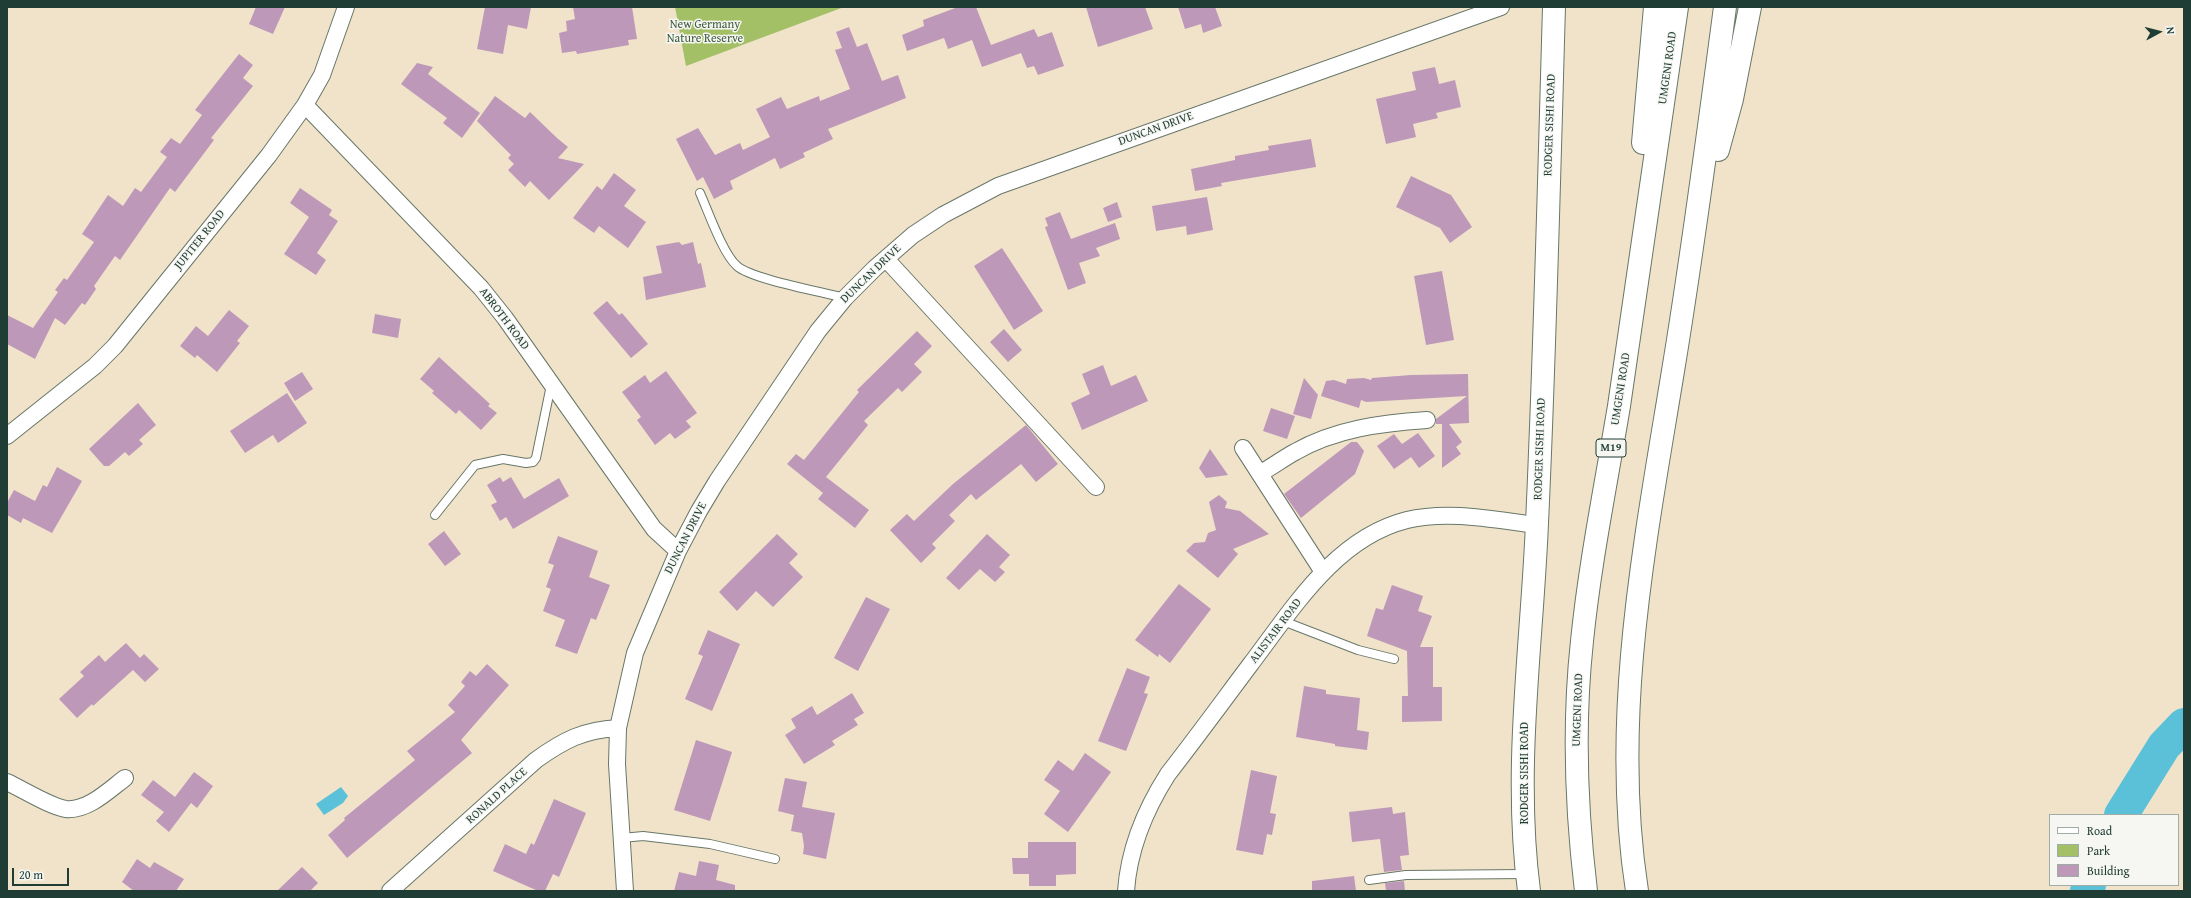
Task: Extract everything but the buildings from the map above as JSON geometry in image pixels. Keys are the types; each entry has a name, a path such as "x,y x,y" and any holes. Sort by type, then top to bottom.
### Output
{"main road":[{"name":"RODGER SISHI ROAD","path":"1528,883 1522,756 1537,525 1554,7"},
{"path":"1618,407 1655,7"},
{"name":"UMGENI ROAD","path":"1586,891 1578,814 1576,760 1578,695 1587,596 1618,407 1677,7"},
{"path":"1637,891 1632,862 1627,796 1628,723 1633,652 1649,521 1694,246 1725,7"},
{"path":"1694,246 1732,99 1750,7"}],"street":[{"name":"JUPITER ROAD","path":"7,436 94,366 114,346 269,155 305,105 322,75 346,7"},
{"name":"DUNCAN DRIVE","path":"625,891 617,764 618,728 635,653 678,551 717,481 818,331 845,298 913,235 943,215 974,198 1022,176 1501,7"},
{"name":"ABROTH ROAD","path":"305,105 481,288 654,529 667,543 678,551"},
{"path":"886,259 1096,487"},
{"path":"1261,473 1296,451 1332,436 1361,427 1427,420"},
{"path":"1244,448 1323,572"},
{"name":"ALISTAIR ROAD","path":"1126,891 1137,833 1153,799 1168,774 1283,621 1323,572 1356,544 1388,527 1407,521 1448,516 1537,525"},
{"name":"RONALD PLACE","path":"390,891 536,760 575,735 605,728 618,728"},
{"path":"7,782 66,809 84,806 126,778"}],"lane":[{"path":"700,193 720,240 737,266 754,275 845,298"},
{"path":"435,515 476,465 482,462 503,459 526,463 533,462 536,458 551,384"},
{"path":"1283,621 1358,650 1394,659"},
{"path":"622,838 643,836 710,844 774,859"},
{"path":"1369,880 1406,875 1528,883"}],"green space":[{"name":"New Germany Nature Reserve","path":"675,7 844,7 686,66"}],"water":[{"path":"341,787 348,796 343,803 324,815 316,804"}],"waterway":[{"path":"2122,814 2164,746 2184,725"},
{"path":"2087,891 2089,886"}]}
